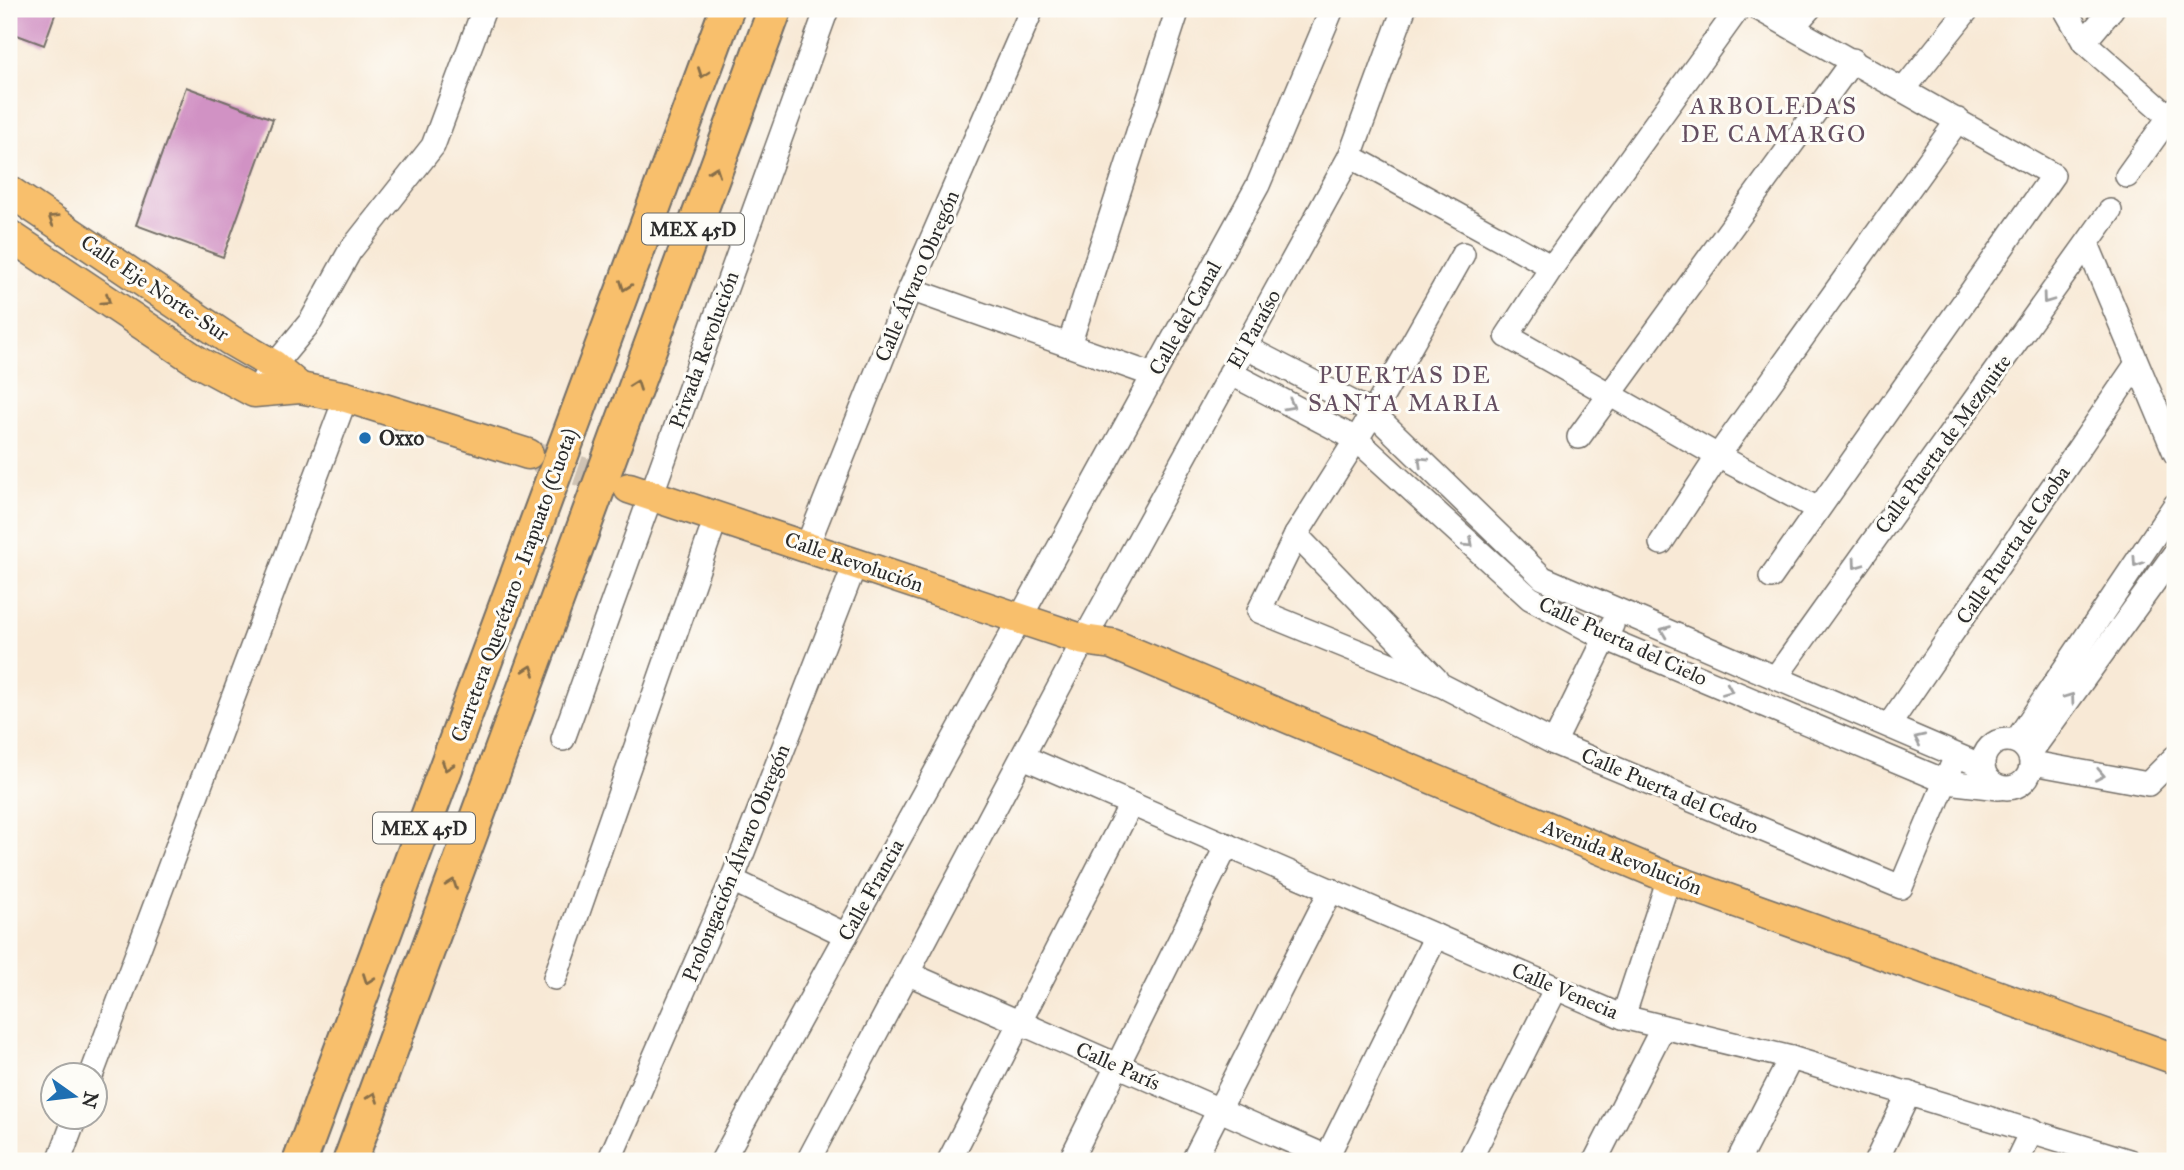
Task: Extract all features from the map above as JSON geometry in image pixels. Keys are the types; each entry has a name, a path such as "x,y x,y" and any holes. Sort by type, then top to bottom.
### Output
{"highway":[{"name":"Carretera Querétaro - Irapuato (Cuota)","path":"300,1161 727,9"},
{"name":"MEX 45D","path":"349,1161 775,9"}],"main road":[{"name":"Calle Eje Norte-Sur","path":"9,191 230,340 273,365 300,387"},
{"name":"Calle Eje Norte-Sur","path":"9,235 200,363 254,392 300,387 345,397 528,454"},
{"name":"Calle Revolución","path":"640,491 1081,639"},
{"name":"Avenida Revolución","path":"1081,639 1112,644 1669,878 2175,1059"}],"street":[{"path":"254,392 311,321 350,251 433,146 484,9"},
{"name":"Privada Revolución","path":"563,739 640,491 827,9"},
{"name":"Calle Álvaro Obregón","path":"807,546 910,289 1032,9"},
{"path":"1069,345 1178,9"},
{"name":"Calle del Canal","path":"1026,620 1153,375 1258,185 1332,9"},
{"name":"El Paraíso","path":"1081,639 1350,156 1404,9"},
{"path":"1738,9 1552,267 1507,336 1718,456 1818,509"},
{"path":"1759,9 1794,26 2053,175 1771,577"},
{"path":"1794,26 1809,9"},
{"path":"1904,89 1968,9"},
{"path":"2065,9 2084,42 2173,116 2127,176"},
{"path":"2084,42 2112,9"},
{"path":"1579,437 1853,60"},
{"path":"1661,543 1718,456 1958,120"},
{"path":"1350,156 1552,267"},
{"name":"Calle Puerta de Mezquite","path":"1776,677 2110,211"},
{"path":"2087,244 2175,453"},
{"path":"1296,535 1373,413 1463,254"},
{"path":"910,289 1153,375"},
{"name":"Calle Puerta del Cielo","path":"1245,347 1373,413 1543,578 1982,765"},
{"name":"Calle Puerta de Caoba","path":"1889,725 2136,365"},
{"name":"Calle Puerta del Cielo","path":"1230,373 1356,439 1530,598 1605,638 1947,782 1999,788"},
{"path":"96,1062 345,397"},
{"path":"2175,505 2026,752 2022,784 2010,789 1999,788 1987,779 1982,765 1984,755 1992,744 2004,739 2026,752 2148,784 2175,757"},
{"path":"555,978 717,515"},
{"name":"Calle Puerta del Cedro","path":"1443,686 1296,535 1259,611 1443,686 1554,743 1901,887 1947,782"},
{"path":"2026,752 2175,553"},
{"name":"Prolongación Álvaro Obregón","path":"609,1161 732,880 856,562"},
{"path":"1554,743 1618,612"},
{"name":"Calle Francia","path":"722,1161 846,934 1026,620"},
{"path":"808,1161 1023,757 1081,639"},
{"path":"1947,782 1956,756"},
{"name":"Calle Venecia","path":"1023,757 1623,1017 1791,1058 2129,1161"},
{"path":"948,1161 1132,804"},
{"path":"1070,1161 1227,845"},
{"path":"1623,1017 1669,878"},
{"path":"732,880 846,934"},
{"path":"1193,1161 1331,890"},
{"path":"1326,1159 1436,936"},
{"name":"Calle París","path":"909,974 1326,1159"},
{"path":"1469,1161 1556,988"},
{"path":"1595,1161 1664,1027"},
{"path":"1738,1161 1791,1058"},
{"path":"1876,1161 1909,1093"},
{"path":"2017,1161 2032,1130"},
{"path":"59,1161 70,1132"}],"building":[{"path":"9,9 57,9 44,45 9,32"},
{"path":"186,87 273,119 223,257 136,225"}],"tunnel":[{"path":"535,456 624,486"}],"place":[{"name":"Oxxo","path":"365,438"}],"district":[{"name":"ARBOLEDAS DE CAMARGO","path":"1774,120"},
{"name":"PUERTAS DE SANTA MARIA","path":"1405,389"}]}
